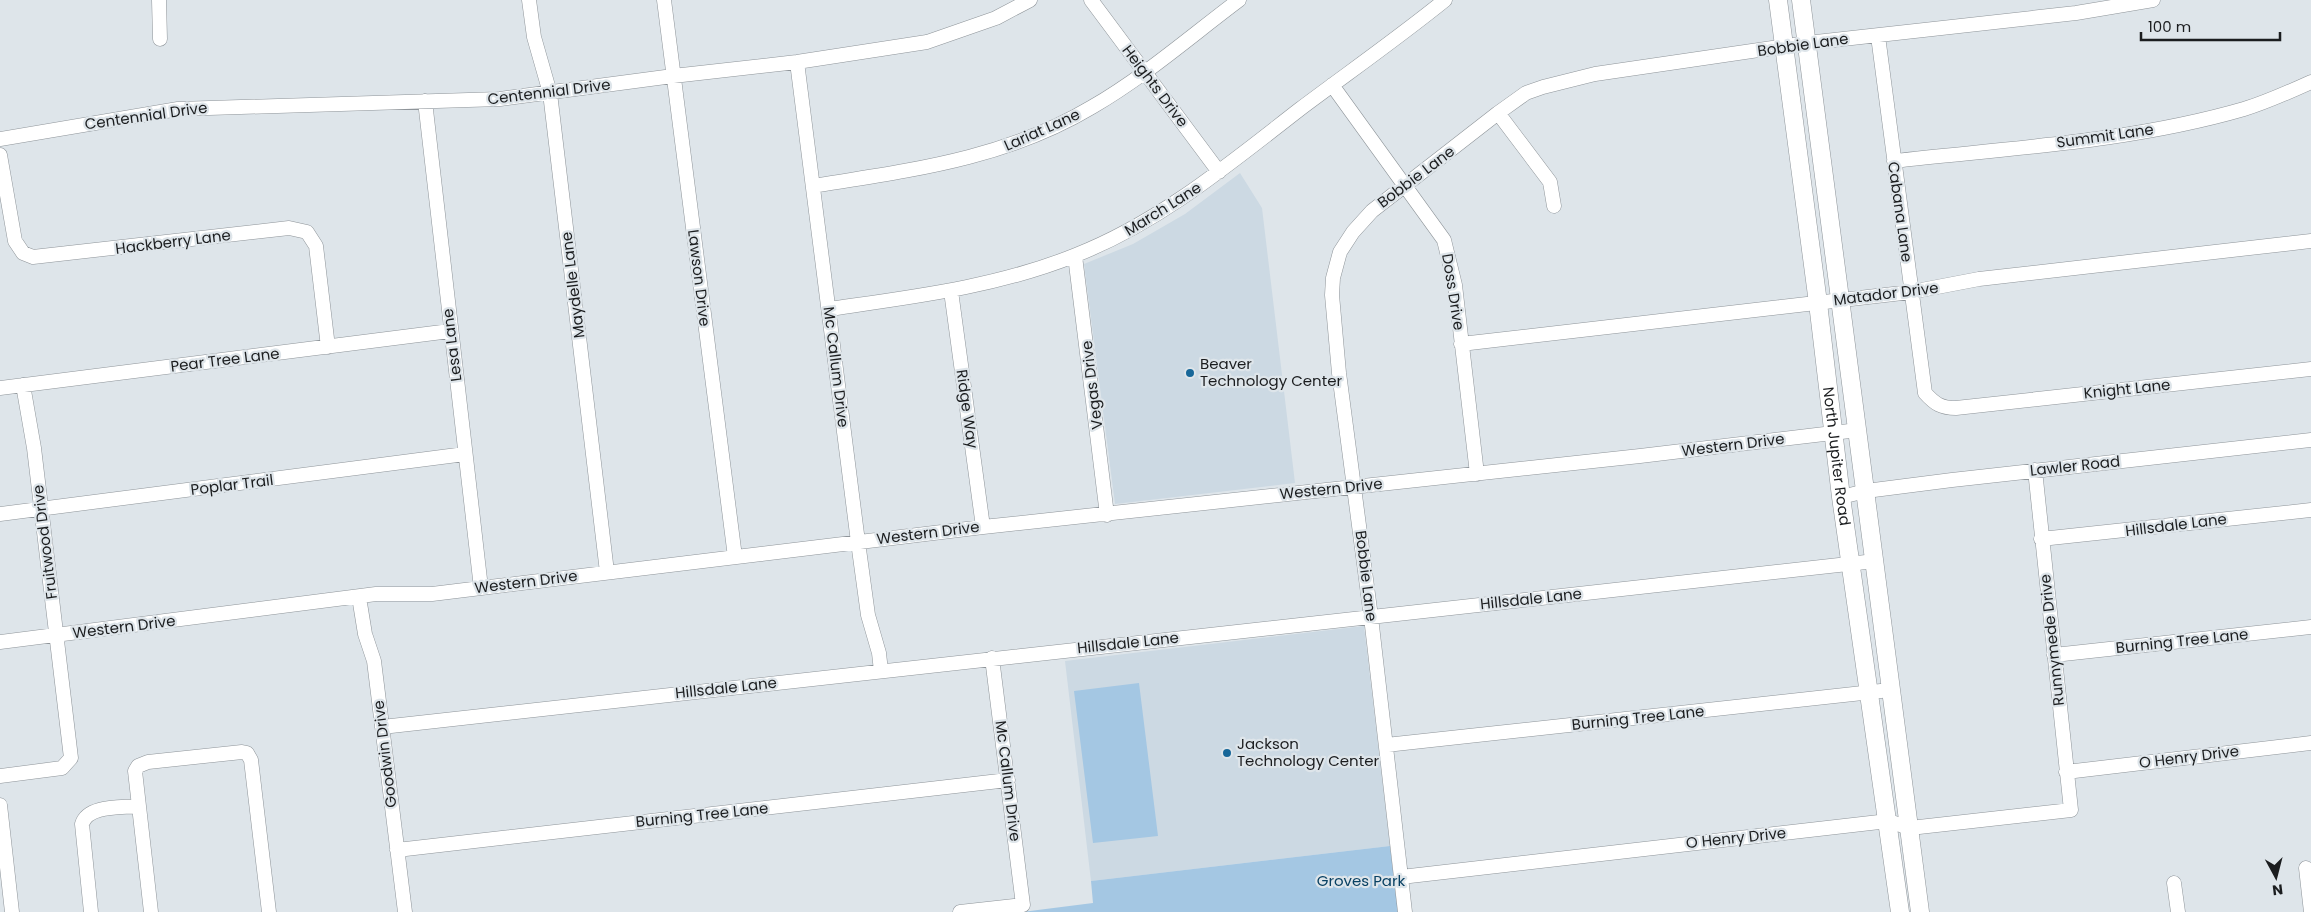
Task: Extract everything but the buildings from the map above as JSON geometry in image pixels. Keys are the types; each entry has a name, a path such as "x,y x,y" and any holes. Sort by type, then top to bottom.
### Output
{"main road":[{"name":"North Jupiter Road","path":"1778,0 1818,303 1840,497 1870,692 1900,912"},
{"name":"North Jupiter Road","path":"1801,0 1920,912"}],"street":[{"path":"159,0 160,39"},
{"name":"Maydelle Lane","path":"529,0 534,38 550,92 607,572"},
{"name":"Lawson Drive","path":"664,0 735,557"},
{"name":"Centennial Drive","path":"0,139 178,109 500,99 797,62 927,42 996,18 1030,0"},
{"name":"Heights Drive","path":"1091,0 1220,172"},
{"name":"Lariat Lane","path":"813,186 943,165 1005,148 1067,121 1093,107 1145,71 1239,0"},
{"name":"March Lane","path":"829,309 951,291 1026,273 1075,256 1148,221 1220,172 1446,0"},
{"name":"Bobbie Lane","path":"1405,912 1371,617 1339,373 1333,278 1340,252 1353,232 1372,210 1526,93 1567,80 1807,43 1878,36 2076,7 2153,0"},
{"name":"Cabana Lane","path":"1878,36 1925,393 1934,403 1944,408"},
{"name":"Mc Callum Drive","path":"797,62 858,542 868,610 879,653 881,671"},
{"name":"Summit Lane","path":"1894,162 2104,138 2156,129 2243,109 2311,82"},
{"name":"Doss Drive","path":"1332,85 1444,240 1455,285 1477,474"},
{"name":"Lesa Lane","path":"425,101 480,588"},
{"path":"1498,113 1550,182 1554,206"},
{"name":"Hackberry Lane","path":"0,155 15,241 23,253 33,257 289,228 307,232 316,246 328,347"},
{"name":"Matador Drive","path":"1461,344 1911,292 1978,279 2311,241"},
{"name":"Vegas Drive","path":"1075,256 1107,514"},
{"name":"Ridge Way","path":"951,291 983,527"},
{"name":"Pear Tree Lane","path":"0,388 450,331"},
{"name":"Knight Lane","path":"1944,408 2311,369"},
{"name":"Fruitwood Drive","path":"0,776 62,768 71,758 62,699 34,448 24,385"},
{"name":"Western Drive","path":"0,642 358,597 480,588 983,527 1640,456 1858,430"},
{"name":"Lawler Road","path":"1840,497 1866,491 2035,470 2311,440"},
{"name":"Poplar Trail","path":"0,514 465,454"},
{"name":"Runnymede Drive","path":"2035,470 2071,810"},
{"name":"Hillsdale Lane","path":"2041,540 2311,510"},
{"name":"Hillsdale Lane","path":"382,727 1875,560"},
{"name":"Goodwin Drive","path":"358,597 365,634 374,661 404,912"},
{"name":"Burning Tree Lane","path":"2054,655 2311,627"},
{"name":"Mc Callum Drive","path":"960,912 1023,905 992,658"},
{"name":"Burning Tree Lane","path":"1386,745 1890,690"},
{"name":"O Henry Drive","path":"2066,772 2311,743"},
{"path":"151,912 135,771 138,766 148,762 247,752 251,760 269,912"},
{"name":"Burning Tree Lane","path":"397,850 1008,780"},
{"path":"0,805 8,909"},
{"path":"91,912 82,824 84,817 91,812 138,806"},
{"name":"O Henry Drive","path":"1401,877 1888,821 1910,828 2071,810"},
{"path":"2306,868 2311,912"},
{"path":"2174,883 2178,912"}],"shaded area":[{"name":"Beaver Technology Center","path":"1240,173 1262,208 1295,483 1115,504 1084,264 1133,244 1185,214"},
{"name":"Jackson Technology Center","path":"1364,626 1390,846 1091,881 1065,661"}],"green space":[{"path":"1139,683 1158,836 1093,843 1074,691"},
{"name":"Groves Park","path":"1390,846 1398,912 1022,912 1093,903 1091,881"}],"place":[{"name":"Beaver Technology Center","path":"1190,373"},
{"name":"Jackson Technology Center","path":"1227,753"}]}
